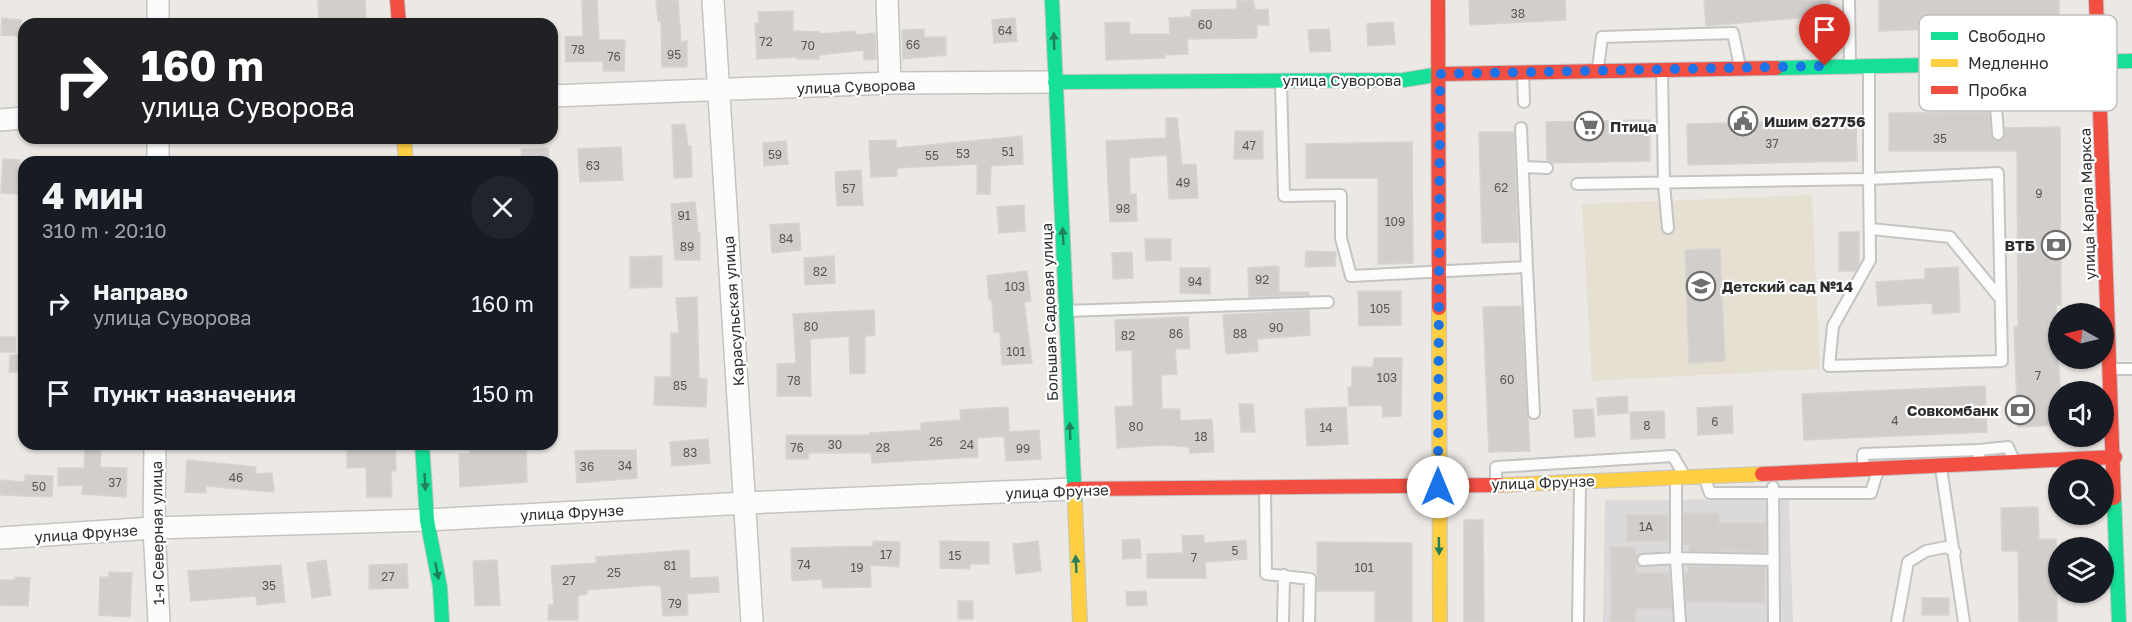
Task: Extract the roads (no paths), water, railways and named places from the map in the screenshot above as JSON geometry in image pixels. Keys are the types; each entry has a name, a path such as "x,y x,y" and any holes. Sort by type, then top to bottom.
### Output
{"street":[{"path":"158,0 158,18"},
{"path":"397,0 398,18"},
{"name":"Карасульская улица","path":"713,0 752,622"},
{"path":"887,0 890,83"},
{"name":"Большая Садовая улица","path":"1052,0 1072,489 1080,622"},
{"path":"1438,0 1440,622"},
{"name":"улица Карла Маркса","path":"2096,0 2096,15"},
{"name":"улица Суворова","path":"2117,61 2132,61"},
{"name":"улица Суворова","path":"558,96 890,83 1055,82 1263,74 1281,80 1404,80 1440,74 1919,65"},
{"name":"улица Карла Маркса","path":"2100,111 2107,303"},
{"path":"0,120 18,118"},
{"name":"улица Карла Маркса","path":"2110,369 2115,457 2119,622"},
{"name":"1-я Северная улица","path":"155,450 154,528 159,622"},
{"path":"422,450 427,520 440,587 442,622"},
{"name":"улица Фрунзе","path":"0,538 154,528 427,520 1072,489 1438,487 1941,467 2115,457"}],"lane":[{"path":"1849,0 1850,66"},
{"path":"1598,71 1602,37 1733,33 1740,68"},
{"path":"1577,184 1869,179 1998,173 2002,360 1829,366 1833,326 1870,261 1871,229 1869,179 1869,66"},
{"path":"1662,70 1664,184 1668,228"},
{"path":"1523,73 1524,102"},
{"path":"1281,80 1284,196 1341,195 1341,238 1351,276 1527,267"},
{"path":"1996,111 1998,134"},
{"path":"1521,128 1534,413"},
{"path":"1523,167 1547,168"},
{"path":"1871,229 1950,237 1999,297"},
{"path":"1066,311 1328,302"},
{"path":"2114,369 2132,369"},
{"path":"1863,469 1863,454 2008,447 2016,463"},
{"path":"1979,450 1979,465"},
{"path":"1496,484 1497,466 1672,456 1681,476 1676,558 1680,622"},
{"path":"1528,465 1530,483"},
{"path":"1941,467 1964,622"},
{"path":"1704,475 1710,494 1871,493 1878,469"},
{"path":"1773,473 1774,622"},
{"path":"1578,622 1580,481"},
{"path":"1265,489 1266,573 1310,579 1309,622"},
{"path":"1897,622 1908,562 1926,551 1946,547 1955,552"},
{"path":"1643,560 1676,558 1774,560"},
{"path":"1283,622 1284,575"}],"place":[{"name":"Ишим 627756","path":"1743,121"},
{"name":"Птица","path":"1589,126"},
{"name":"ВТБ","path":"2056,245"},
{"name":"Детский сад №14","path":"1701,286"},
{"name":"Совкомбанк","path":"2020,410"}]}
